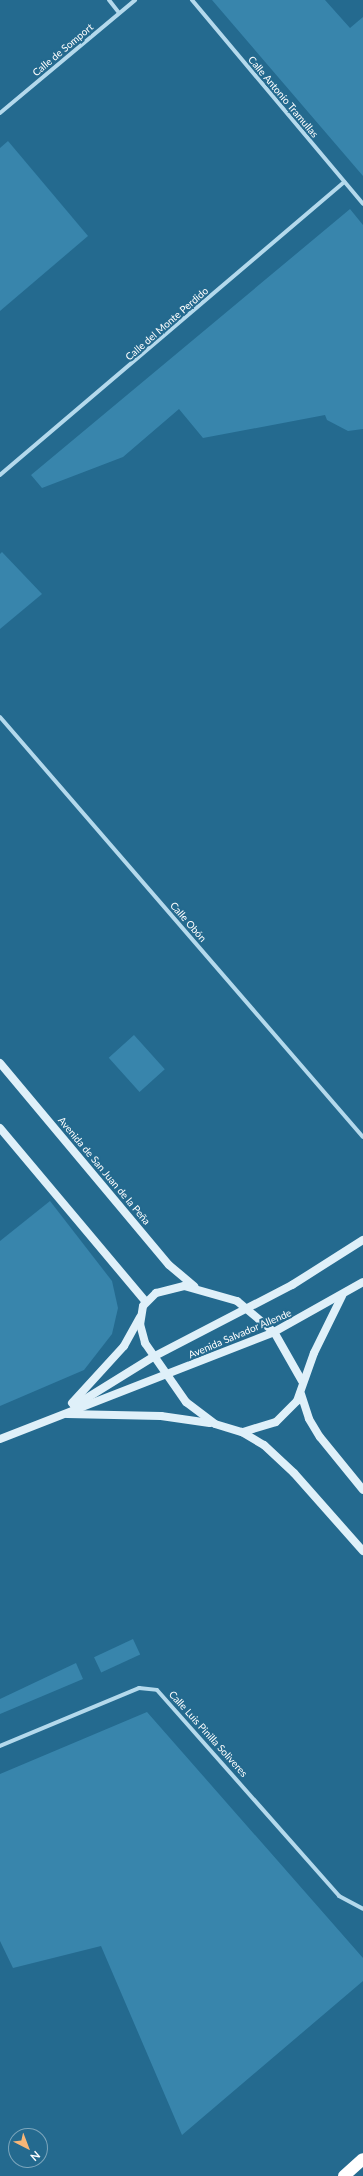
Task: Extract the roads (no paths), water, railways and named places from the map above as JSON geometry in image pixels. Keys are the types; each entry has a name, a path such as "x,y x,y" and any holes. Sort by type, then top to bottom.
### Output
{"highway":[{"path":"344,2176 363,2159"}],"main road":[{"name":"Avenida de San Juan de la Peña","path":"0,1063 169,1265 196,1287"},
{"path":"0,1128 145,1301 140,1316 124,1346 62,1414"},
{"name":"Avenida Salvador Allende","path":"62,1414 153,1357 249,1308 363,1240"},
{"name":"Avenida Salvador Allende","path":"62,1414 165,1376 274,1332 363,1282"},
{"name":"Avenida de San Juan de la Peña","path":"145,1301 174,1287 196,1287 225,1295 249,1308 274,1332 302,1381"},
{"path":"342,1295 302,1381 302,1394 309,1419 320,1437 363,1490"},
{"path":"140,1316 142,1332 153,1357 165,1376 195,1411 215,1424"},
{"path":"242,1432 254,1432 276,1422 291,1409 302,1394"},
{"path":"0,1439 62,1414 161,1416 215,1424 242,1432 264,1445 294,1473 363,1551"}],"street":[{"path":"109,0 119,13"},
{"name":"Calle de Somport","path":"0,113 135,0"},
{"name":"Calle Antonio Tramullas","path":"192,0 363,204"},
{"name":"Calle del Monte Perdido","path":"0,475 344,182"},
{"name":"Calle Obón","path":"0,717 363,1137"},
{"name":"Calle Luis Pinilla Soliveres","path":"0,1746 139,1688 157,1690 339,1896 363,1908"}]}
